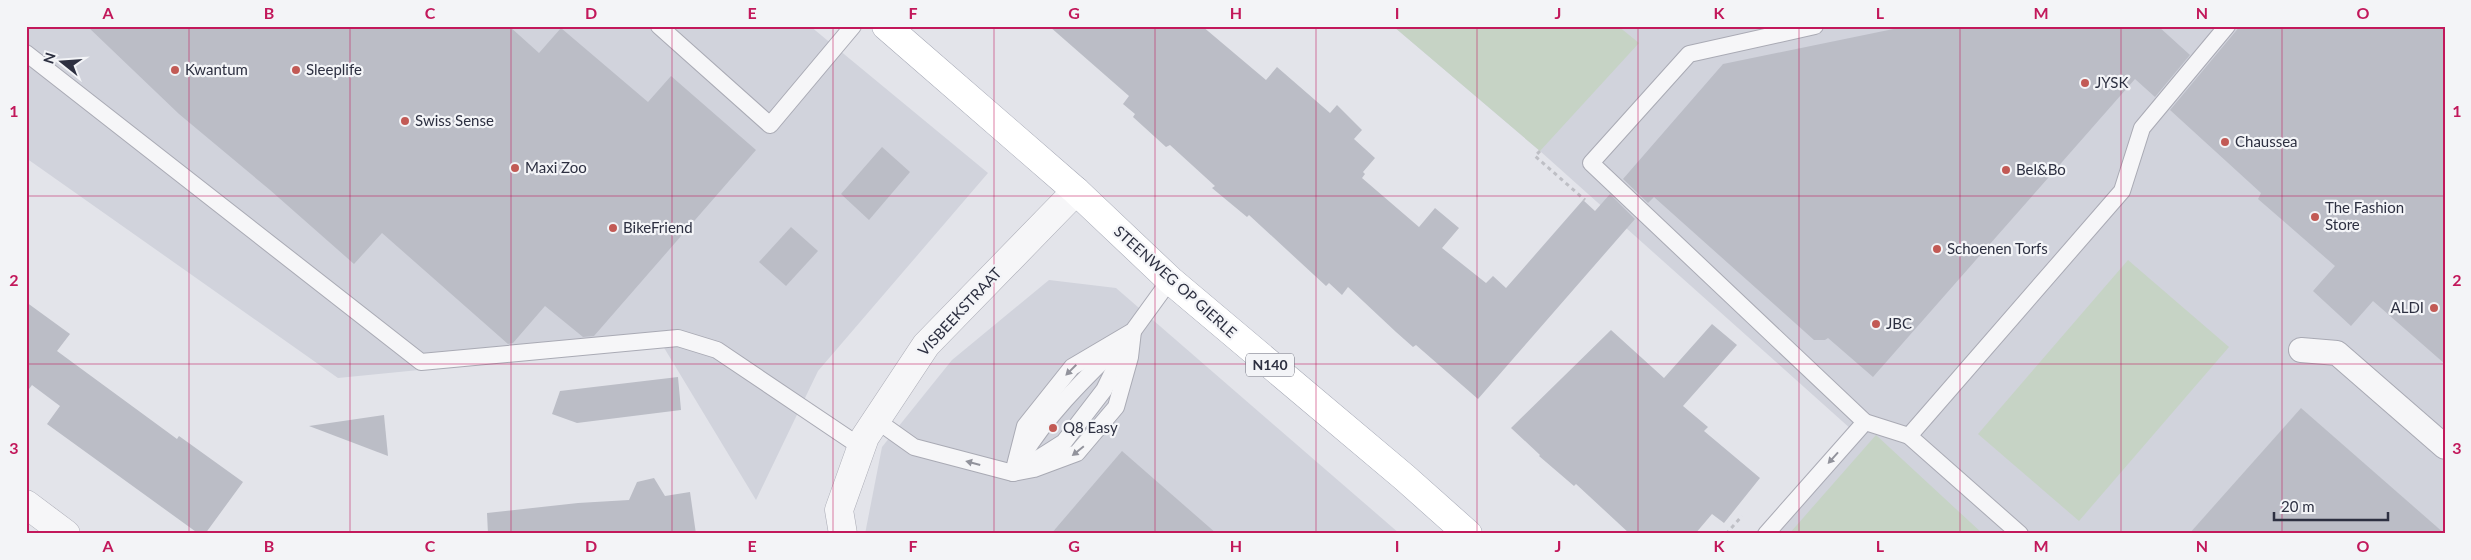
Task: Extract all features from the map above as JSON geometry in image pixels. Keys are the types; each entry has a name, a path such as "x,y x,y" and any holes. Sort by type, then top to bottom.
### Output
{"main road":[{"name":"STEENWEG OP GIERLE","path":"886,26 1076,191 1170,280 1404,477 1468,534"}],"street":[{"name":"VISBEEKSTRAAT","path":"843,534 840,510 862,447 876,420 926,345 1076,191"},
{"path":"2301,350 2337,353 2445,446"},
{"path":"26,504 66,534"}],"lane":[{"path":"659,26 770,125 852,26"},
{"path":"1815,26 1689,54 1591,163 1865,422 1909,436 2020,534"},
{"path":"1909,436 2122,192 2142,128 2227,26"},
{"path":"26,53 421,362 678,338 717,350 862,447"},
{"path":"1012,473 1025,426 1072,367 1132,331 1170,280"},
{"path":"876,420 914,447 1012,473 1034,470 1077,454 1116,407 1130,357 1132,331"},
{"path":"1766,534 1865,422"}],"path":[{"path":"1540,151 1535,156 1587,202"},
{"path":"1726,534 1745,512"}],"shaded area":[{"path":"26,26 810,26 988,173 818,371 756,500 663,346 338,378 26,158"},
{"path":"1393,26 2445,26 2445,534 1777,534 1861,438 1540,151"},
{"path":"1049,280 1116,288 1400,534 865,534 882,447 952,360"}],"green space":[{"path":"1393,26 1618,26 1639,43 1540,151"},
{"path":"2128,260 2229,347 2079,521 1978,434"},
{"path":"1876,435 1983,534 1789,534"}],"building":[{"path":"87,26 509,26 539,53 561,28 648,102 671,76 756,150 594,336 583,337 545,306 513,343 508,344 382,233 354,264 270,190 179,114"},
{"path":"1049,26 1202,26 1266,80 1277,67 1330,113 1337,105 1362,130 1354,139 1375,158 1363,172 1365,174 1362,178 1419,227 1435,208 1459,228 1442,248 1486,283 1493,276 1506,288 1583,200 1595,211 1610,194 1635,219 1478,399 1416,345 1413,347 1348,287 1342,295 1329,283 1326,286 1249,215 1247,217 1212,188 1215,186 1170,145 1166,147 1133,117 1135,114 1123,104 1129,96"},
{"path":"1908,26 2158,26 2190,55 2155,97 2135,79 1873,377 1828,338 1825,340 1814,340 1654,197 1648,203 1623,179 1723,64"},
{"path":"2240,26 2445,26 2445,364 2373,301 2351,326 2313,291 2335,266 2258,199 2261,193 2170,110"},
{"path":"882,147 910,172 869,220 841,194"},
{"path":"791,227 818,251 786,286 759,262"},
{"path":"26,302 70,334 57,351 177,439 179,436 243,482 205,534 199,534 47,424 60,406 32,385 26,393"},
{"path":"1712,324 1737,345 1683,406 1708,427 1704,431 1760,478 1724,523 1712,514 1695,534 1630,534 1576,484 1574,486 1539,456 1511,428 1611,330 1664,378"},
{"path":"678,377 681,410 577,423 552,414 560,391"},
{"path":"2301,408 2445,534 2189,534"},
{"path":"384,415 388,456 309,426"},
{"path":"1122,451 1217,534 1051,534"},
{"path":"654,478 665,496 690,492 696,534 488,534 487,513 578,503 629,500 637,482"}],"place":[{"name":"Kwantum","path":"175,70"},
{"name":"Sleeplife","path":"296,70"},
{"name":"JYSK","path":"2085,83"},
{"name":"Swiss Sense","path":"405,121"},
{"name":"Chaussea","path":"2225,142"},
{"name":"Maxi Zoo","path":"515,168"},
{"name":"Bel&Bo","path":"2006,170"},
{"name":"The Fashion Store","path":"2315,217"},
{"name":"BikeFriend","path":"613,228"},
{"name":"Schoenen Torfs","path":"1937,249"},
{"name":"ALDI","path":"2434,308"},
{"name":"JBC","path":"1876,324"},
{"name":"Q8 Easy","path":"1053,428"}]}
